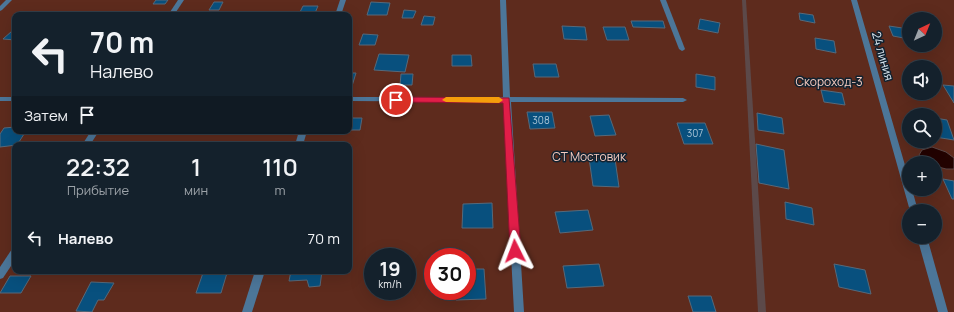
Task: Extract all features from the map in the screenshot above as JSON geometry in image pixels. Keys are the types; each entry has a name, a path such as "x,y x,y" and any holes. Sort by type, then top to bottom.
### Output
{"street":[{"path":"0,9 9,0"},
{"path":"173,12 181,0"},
{"path":"339,12 343,0"},
{"path":"503,0 506,100 519,312"},
{"path":"663,0 682,49"},
{"name":"24 линия","path":"854,0 912,204"},
{"path":"0,99 12,99"},
{"path":"352,100 683,100"},
{"path":"924,244 943,312"},
{"path":"0,275 12,257"},
{"path":"247,312 259,274"}],"green space":[{"name":"СТ Мостовик","path":"0,0 954,0 954,312 0,312"}],"shaded area":[{"path":"935,148 946,152 954,158 954,169 942,168 942,156 920,156 919,155 922,150"}],"building":[{"path":"156,0 168,0 165,4 153,4"},
{"path":"214,2 223,2 219,10 209,10"},
{"path":"371,2 390,3 387,15 367,15"},
{"path":"303,6 318,6 315,12 300,12"},
{"path":"404,10 416,11 413,18 402,18"},
{"path":"799,13 813,15 815,23 800,20"},
{"path":"424,16 435,17 433,25 421,25"},
{"path":"700,19 720,23 718,33 698,29"},
{"path":"631,21 663,21 665,28 633,27"},
{"path":"562,26 585,27 587,40 564,39"},
{"path":"889,26 902,28 902,38 893,36"},
{"path":"603,27 625,27 629,40 607,40"},
{"path":"12,31 12,40 3,39"},
{"path":"363,34 378,35 375,45 359,45"},
{"path":"815,38 834,41 836,53 816,49"},
{"path":"379,54 409,55 405,72 374,70"},
{"path":"452,55 471,55 472,66 452,66"},
{"path":"533,64 556,64 559,77 535,77"},
{"path":"352,73 356,73 352,86"},
{"path":"401,74 413,74 412,85 400,85"},
{"path":"696,74 715,77 715,90 696,87"},
{"path":"943,85 954,86 954,103"},
{"path":"821,90 842,93 845,105 824,102"},
{"path":"527,112 552,112 555,128 530,129"},
{"path":"757,113 782,118 784,134 758,130"},
{"path":"609,115 616,135 595,136 590,116"},
{"path":"352,118 362,118 360,130 352,130"},
{"path":"942,119 947,120 954,140 942,138"},
{"path":"677,123 705,123 713,144 684,144"},
{"path":"12,127 12,134 24,134 19,142 12,142 12,146 0,147 0,134 4,128"},
{"path":"756,144 784,150 789,189 759,183"},
{"path":"589,158 615,159 619,187 593,186"},
{"path":"943,179 954,181 954,199 952,199"},
{"path":"785,202 812,208 814,225 786,219"},
{"path":"492,203 493,228 462,228 463,204"},
{"path":"588,210 593,230 560,233 555,212"},
{"path":"599,264 604,286 567,288 563,266"},
{"path":"834,264 865,270 871,294 839,287"},
{"path":"476,269 484,269 486,299 476,299"},
{"path":"203,274 227,274 221,293 196,293"},
{"path":"290,274 322,274 320,286 309,287 307,280 289,281"},
{"path":"10,276 31,276 21,293 0,293"},
{"path":"91,282 114,283 104,300 98,300 92,312 76,311"},
{"path":"688,296 711,296 716,312 693,312"}],"waterway":[{"path":"744,0 762,312"}],"slow traffic":[{"path":"446,100 499,100"}],"route":[{"path":"396,100 506,100 515,251"}],"park label":[{"name":"Скороход-3","path":"829,81"}]}
